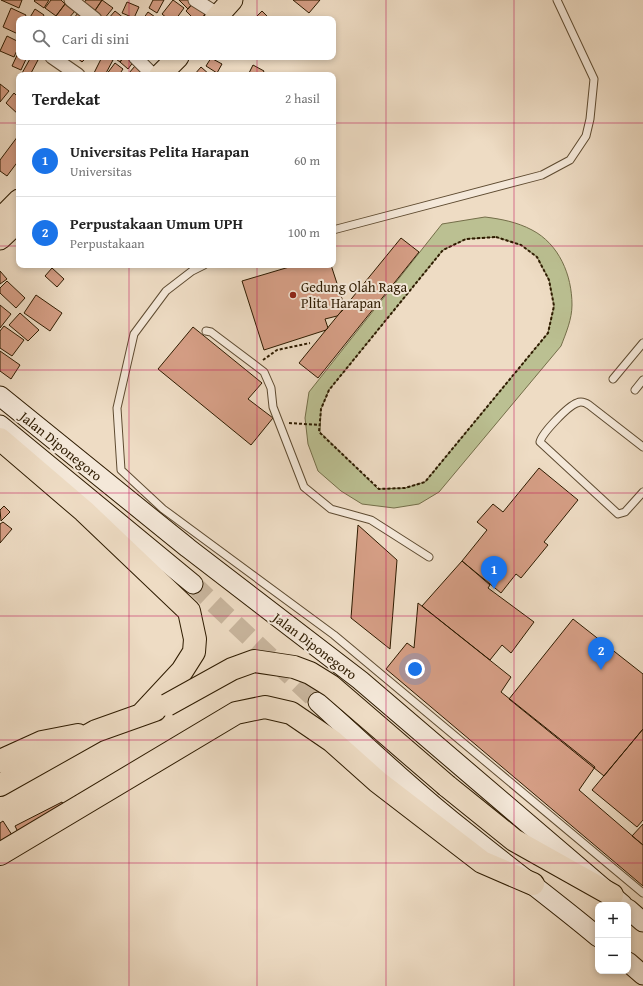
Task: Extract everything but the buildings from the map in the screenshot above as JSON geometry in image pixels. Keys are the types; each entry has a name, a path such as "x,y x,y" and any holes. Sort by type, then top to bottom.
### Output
{"highway":[{"path":"0,440 84,511 189,611 195,639 194,652 182,671 142,714"},
{"path":"0,761 42,742 96,731 167,705 232,669 254,661 294,667 310,672 331,686 447,786 514,840 617,900"},
{"path":"1,854 236,714 265,707 291,713 332,741 378,782 482,862 533,884"},
{"path":"0,785 96,731"}],"main road":[{"path":"163,72 175,60"},
{"path":"0,219 16,203"},
{"path":"0,239 16,224"}],"street":[{"path":"71,0 91,16"},
{"path":"195,0 222,11"},
{"path":"56,60 74,72"},
{"path":"138,60 149,72"},
{"name":"Jalan Diponegoro","path":"0,396 188,548 360,680 617,900"},
{"name":"Jalan Diponegoro","path":"0,425 193,584"},
{"path":"318,702 385,764 467,833 595,935"},
{"path":"631,912 643,922"},
{"path":"631,965 643,975"}],"lane":[{"path":"336,229 542,175 570,160 586,136 590,119 594,78 557,0"},
{"path":"198,268 166,291 134,334 117,408 121,470 163,509 334,634 374,666 643,893"},
{"path":"206,331 211,332 264,372 271,388 273,407 304,487 330,509 372,520 428,556"},
{"path":"613,379 643,343"},
{"path":"635,390 643,380"},
{"path":"643,447 589,405 582,402 577,402 566,411 543,434 540,442 618,514 625,512 643,492"}],"path":[{"path":"496,237 521,244 537,257 549,280 554,306 548,333 425,482 405,488 378,489 319,432 320,425 321,409 329,390 443,250 466,239 496,237"},
{"path":"256,366 277,350 310,343"},
{"path":"279,423 320,425"}],"green space":[{"path":"485,217 503,220 526,227 550,243 562,262 570,283 572,305 568,326 561,346 439,492 419,504 394,508 362,504 341,491 318,471 308,444 305,418 309,392 442,224","holes":["496,237 521,245 537,257 549,280 554,306 548,333 425,482 405,488 378,489 320,432 321,409 329,390 443,250 466,239"]}],"tunnel":[{"path":"193,584 318,702"}],"place":[{"name":"Gedung Olah Raga Plita Harapan","path":"293,295"},
{"name":"Universitas Pelita Harapan","path":"494,589"},
{"name":"Perpustakaan Umum UPH","path":"601,670"}]}
